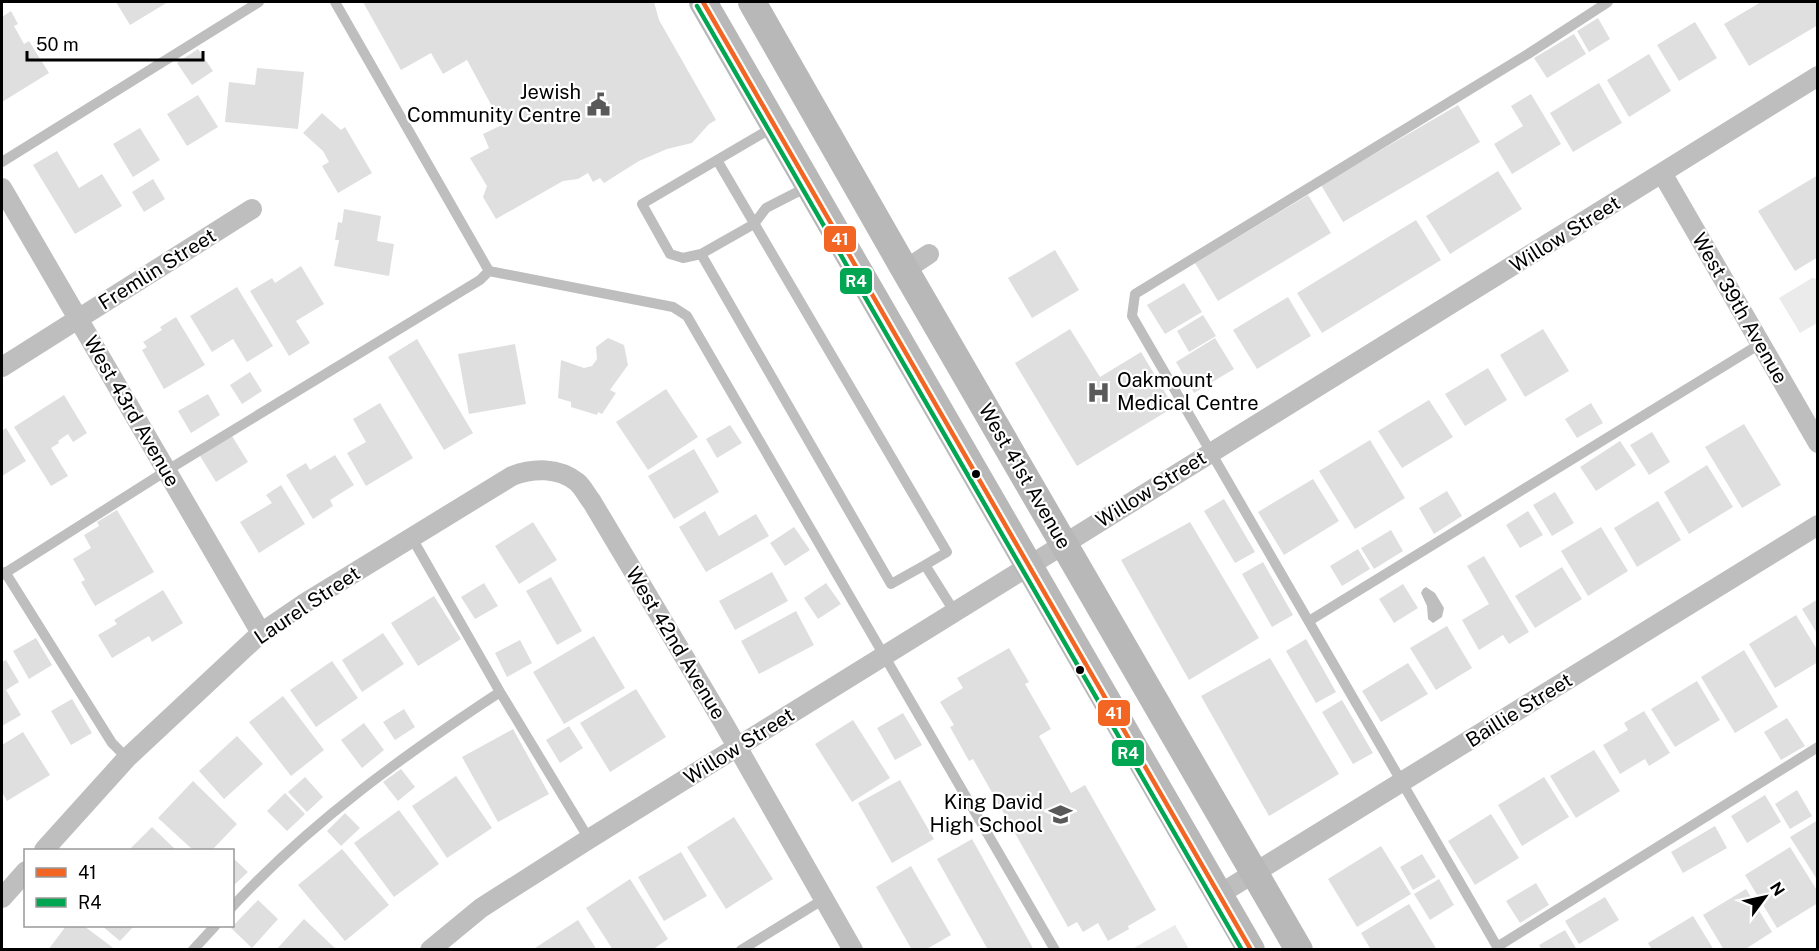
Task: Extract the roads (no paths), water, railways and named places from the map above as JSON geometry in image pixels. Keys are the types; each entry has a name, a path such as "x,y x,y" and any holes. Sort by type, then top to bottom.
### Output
{"main road":[{"path":"703,2 1251,950"},
{"name":"West 41st Avenue","path":"752,2 1299,950"},
{"path":"870,290 905,270"}],"street":[{"name":"Willow Street","path":"430,950 481,908 589,839 1818,76"},
{"name":"West 39th Avenue","path":"1662,173 1818,443"},
{"name":"West 43rd Avenue","path":"2,188 261,633"},
{"name":"Fremlin Street","path":"2,367 252,209"},
{"path":"905,270 929,254"},
{"name":"Laurel Street","path":"45,849 127,758 261,633 304,603 512,476 524,471 557,472"},
{"name":"West 42nd Avenue","path":"557,472 578,483 592,502 737,747 853,950"},
{"name":"Baillie Street","path":"1220,894 1818,525"},
{"path":"2,898 24,873"}],"lane":[{"path":"2,162 259,2"},
{"path":"335,2 489,271 673,307 687,316 1055,950"},
{"path":"1608,2 1528,54 1135,294 1132,316 1498,948 1818,747"},
{"path":"775,126 642,204 670,254 682,258 701,254 754,224 766,208 810,186"},
{"path":"701,254 891,584 947,552 717,160"},
{"path":"127,758 112,743 4,573 166,471 480,280 489,271"},
{"path":"1309,621 1760,344"},
{"path":"412,538 500,692 589,839"},
{"path":"925,565 954,611"},
{"path":"234,905 265,872 320,822 387,770 500,692"},
{"path":"741,950 824,899"},
{"path":"193,950 214,927"}],"place":[{"name":"Jewish Community Centre","path":"599,104"},
{"name":"Oakmount Medical Centre","path":"1099,392"},
{"name":"King David High School","path":"1061,814"}]}
